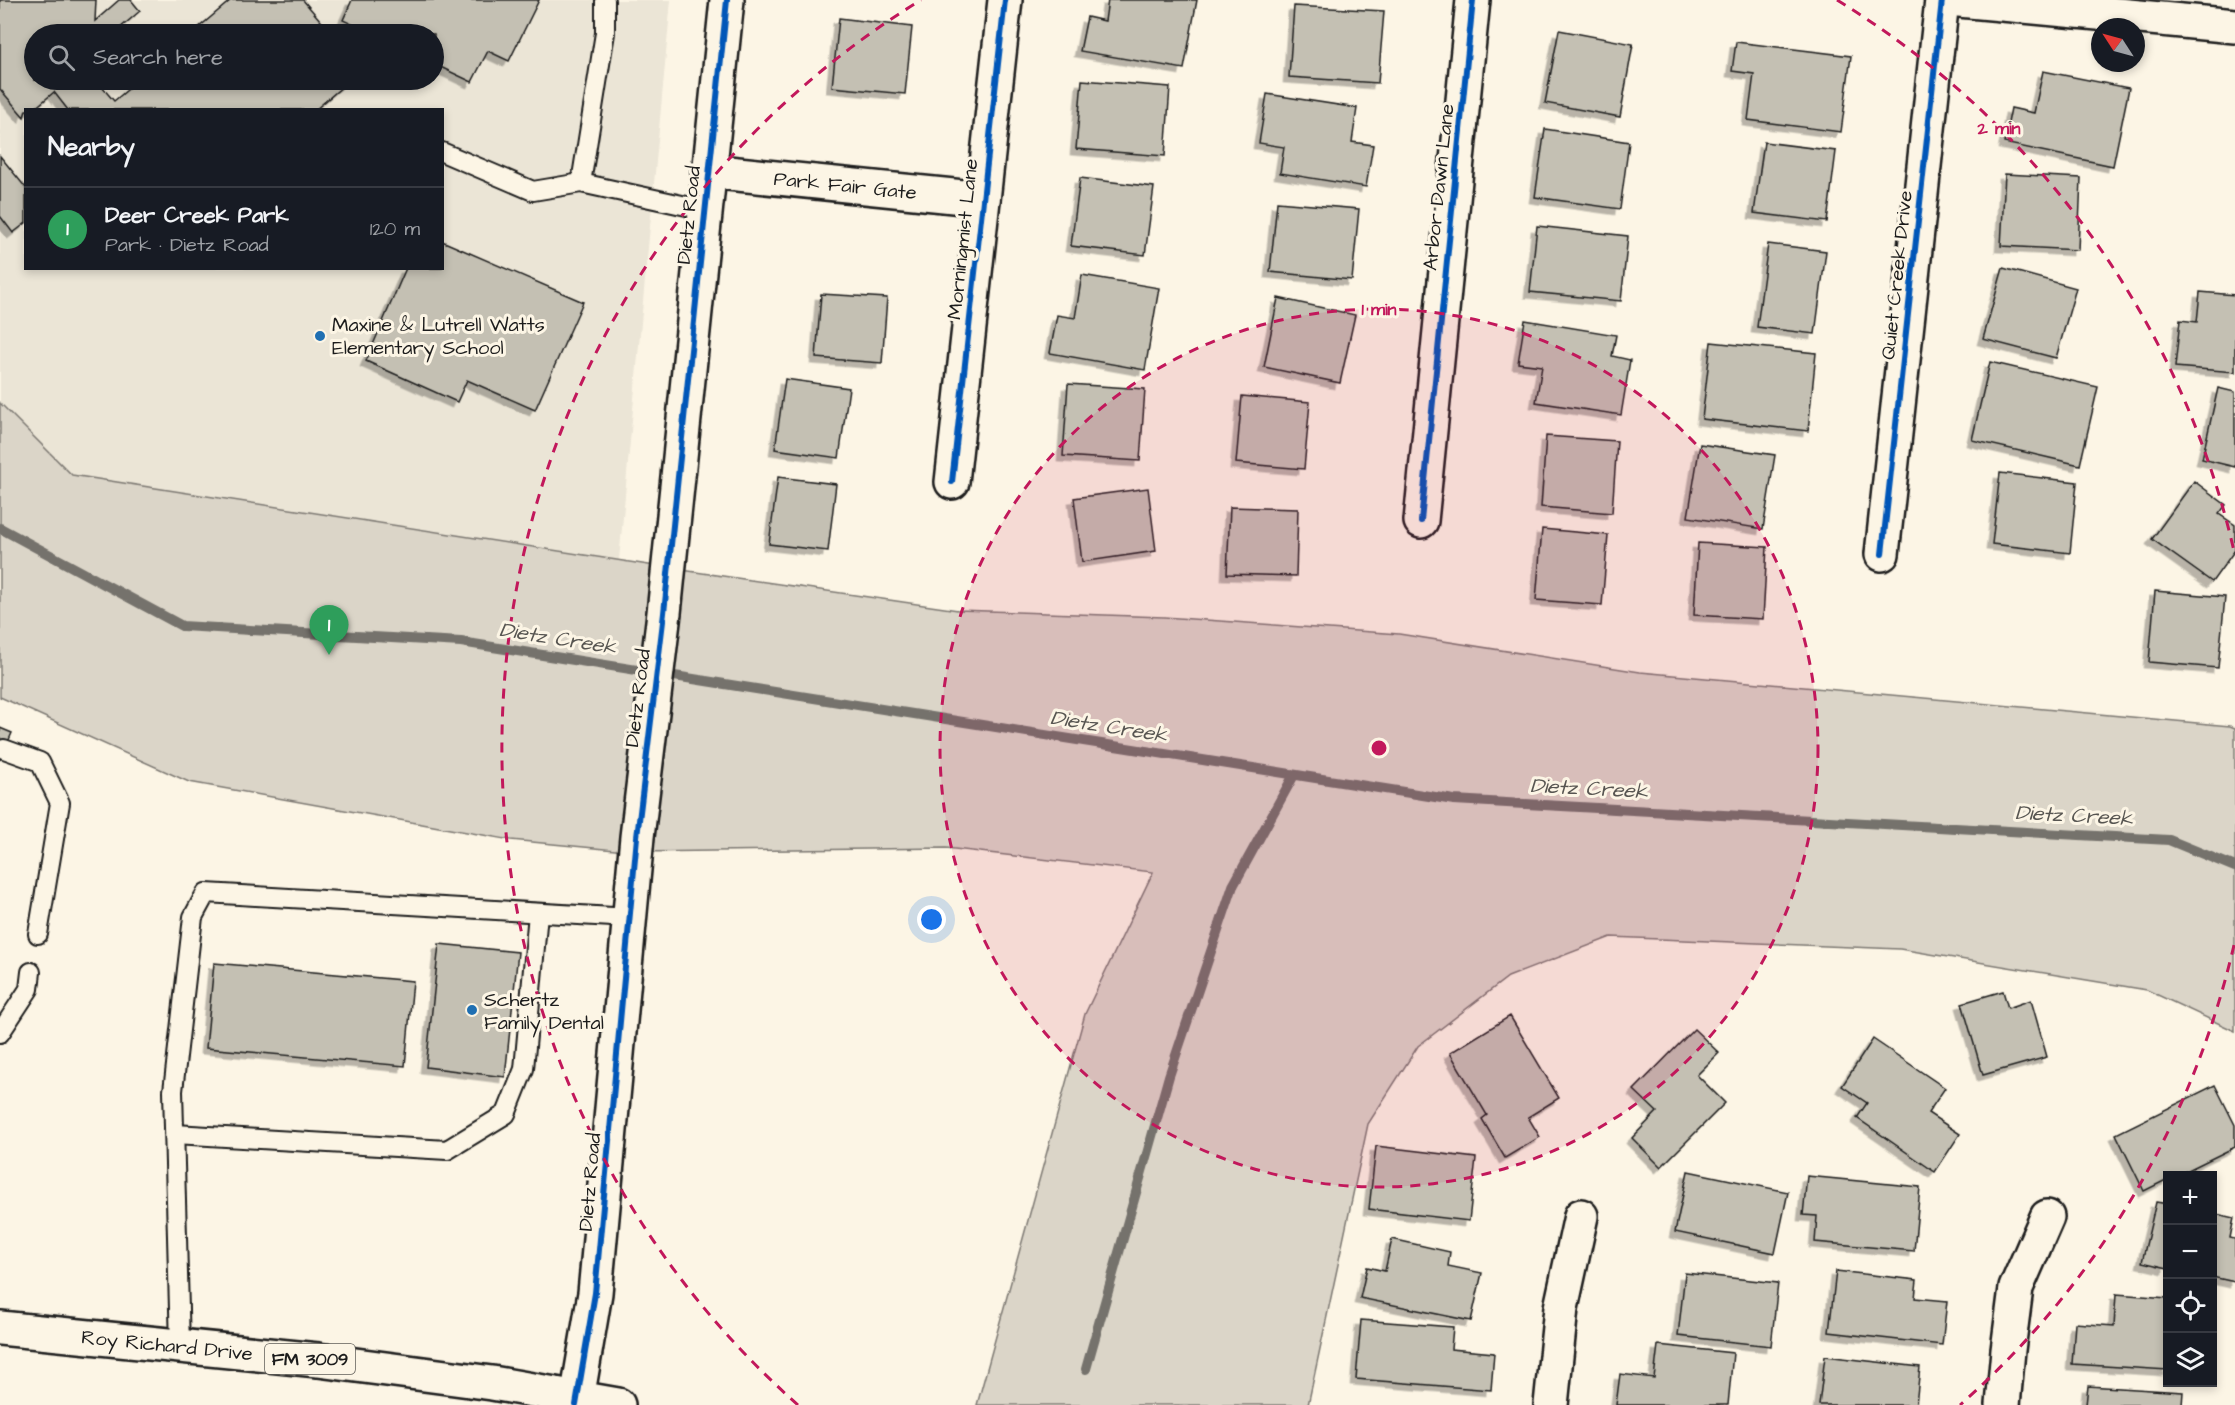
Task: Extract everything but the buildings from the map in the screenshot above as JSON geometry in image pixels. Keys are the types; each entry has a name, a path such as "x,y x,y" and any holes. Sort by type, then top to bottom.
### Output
{"street":[{"name":"Dietz Road","path":"576,1402 595,1293 637,837 664,613 727,0"},
{"name":"Morningmist Lane","path":"952,482 1005,0"},
{"name":"Arbor Dawn Lane","path":"1421,521 1473,0"},
{"name":"Quiet Creek Drive","path":"1882,554 1942,0"},
{"path":"1959,0 2235,26"},
{"name":"Park Fair Gate","path":"708,171 983,199"},
{"path":"1551,1405 1561,1308 1581,1216"},
{"path":"2004,1405 2016,1288 2047,1217"},
{"name":"Roy Richard Drive","path":"0,1328 318,1360 492,1383 576,1402 618,1405"}],"lane":[{"path":"581,183 605,33 605,0"},
{"path":"444,153 533,191 581,183 705,210"},
{"path":"4,749 40,762 60,803 38,934"},
{"path":"180,1346 173,1090 193,917 206,893 630,918"},
{"path":"175,1134 447,1150 506,1114 524,1069 538,913"},
{"path":"0,1033 29,989 31,972"}],"shaded area":[{"name":"Maxine & Lutrell Watts Elementary School","path":"0,0 671,0 619,560 72,475 0,403"},
{"path":"0,403 72,475 668,568 958,610 1164,617 1399,634 1640,672 2230,726 2235,728 2235,1031 2147,990 1900,949 1611,937 1508,977 1418,1046 1368,1124 1308,1405 977,1405 1085,1014 1153,872 946,848 636,852 511,840 189,782 0,697"}],"waterway":[{"name":"Dietz Creek","path":"0,528 182,626 461,642 1454,800 2169,840 2235,867"},
{"path":"1086,1369 1169,1076 1233,886 1294,775"}],"cycle path":[{"path":"576,1405 595,1293 637,837 664,613 727,0"},
{"path":"952,482 1005,0"},
{"path":"1421,521 1473,0"},
{"path":"1882,554 1942,0"}],"place":[{"name":"Maxine & Lutrell Watts Elementary School","path":"320,336"},
{"name":"Deer Creek Park","path":"329,655"},
{"name":"Schertz Family Dental","path":"472,1010"}]}
